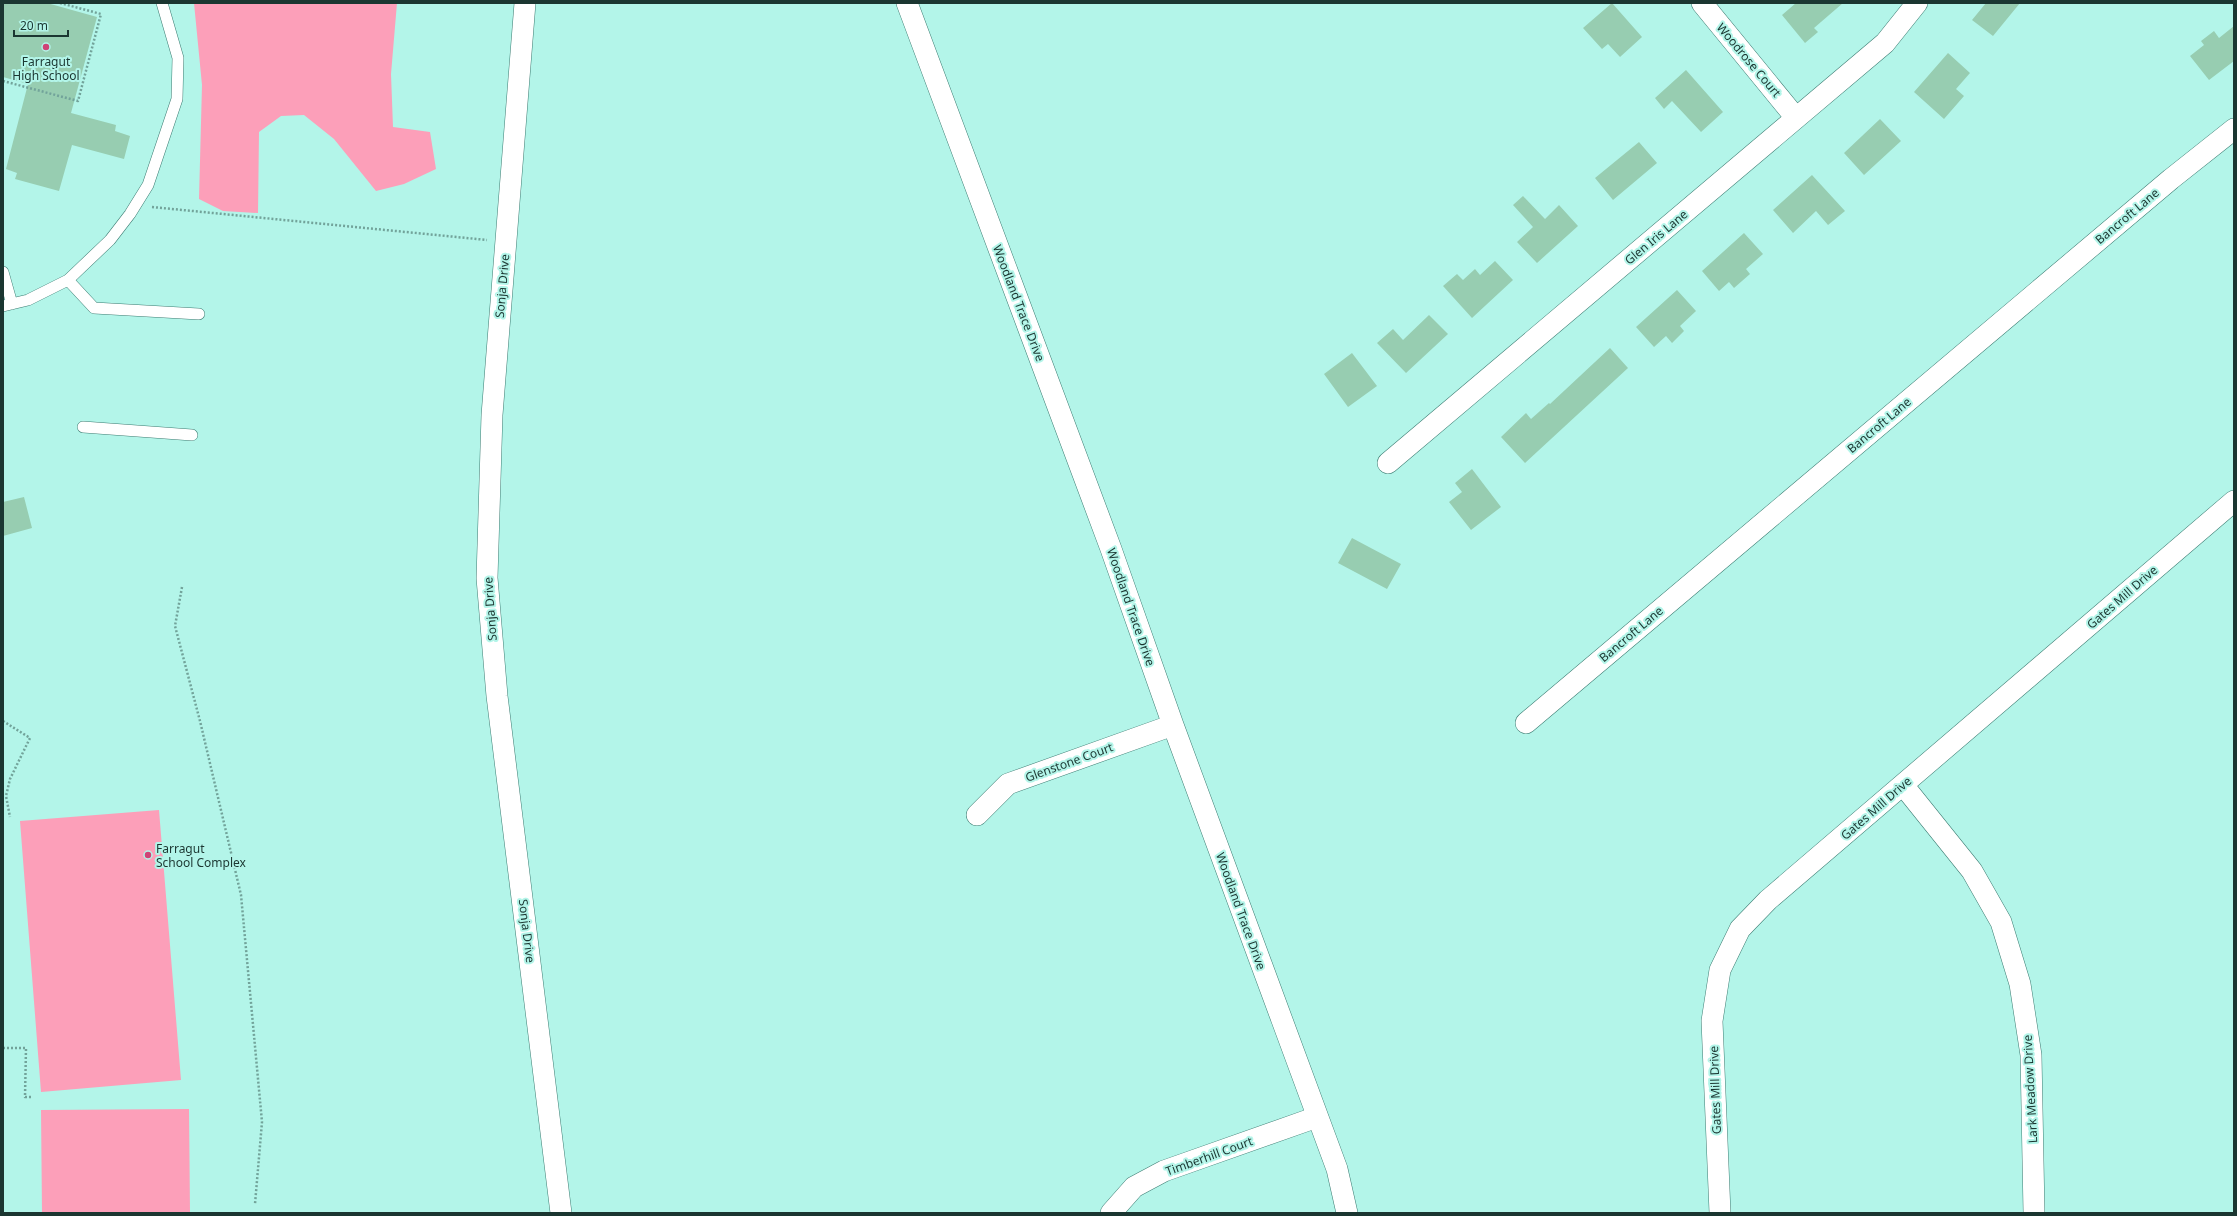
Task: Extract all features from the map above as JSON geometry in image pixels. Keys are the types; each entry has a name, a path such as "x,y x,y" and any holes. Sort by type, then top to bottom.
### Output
{"street":[{"name":"Sonja Drive","path":"525,3 492,415 487,578 497,696 562,1213"},
{"name":"Woodland Trace Drive","path":"907,3 1111,548 1173,725 1337,1169 1347,1213"},
{"name":"Woodrose Court","path":"1702,3 1796,118"},
{"name":"Glen Iris Lane","path":"1388,463 1885,43 1917,3"},
{"name":"Bancroft Lane","path":"1526,723 2152,195 2234,129"},
{"name":"Gates Mill Drive","path":"1720,1213 1712,1021 1720,970 1740,929 1768,900 2234,501"},
{"name":"Glenstone Court","path":"976,816 1008,784 1173,725"},
{"name":"Lark Meadow Drive","path":"1903,785 1972,871 2001,922 2018,977 2031,1055 2034,1213"},
{"name":"Timberhill Court","path":"1111,1213 1134,1187 1164,1171 1317,1117"}],"lane":[{"path":"3,272 8,305 41,295 68,280 110,240 130,214 148,185 177,99 178,58 162,3"},
{"path":"68,280 94,308 198,314"},
{"path":"83,427 192,435"}],"path":[{"path":"3,81 78,101 102,14 60,3"},
{"path":"130,214 154,207 506,242"},
{"path":"182,586 175,626 200,721 242,895 262,1122 255,1204"},
{"path":"3,721 30,738 10,778 6,796 10,817"},
{"path":"3,1048 26,1048 24,1097 32,1097"}],"shaded area":[{"path":"194,3 397,3 391,74 393,127 430,132 436,169 404,184 376,191 334,139 304,115 281,116 259,132 258,213 223,211 199,199 202,85"},
{"path":"159,810 181,1080 41,1092 20,821"},
{"path":"189,1109 190,1213 42,1213 41,1110"}],"building":[{"path":"3,3 47,3 97,17 71,113 116,125 115,131 130,136 124,159 72,145 59,191 15,179 17,173 6,169 28,84 3,77"},
{"path":"1612,3 1642,37 1620,57 1608,44 1602,49 1583,28"},
{"path":"1796,3 1843,3 1814,28 1818,32 1805,43 1782,15"},
{"path":"1986,3 2020,3 1993,36 1972,20"},
{"path":"2234,26 2234,61 2209,80 2190,56 2204,45 2201,41 2214,31 2219,38"},
{"path":"1948,53 1970,73 1956,89 1964,96 1944,119 1914,92"},
{"path":"1686,70 1723,112 1701,132 1672,101 1664,109 1655,98"},
{"path":"1880,119 1901,141 1864,175 1844,153"},
{"path":"1639,142 1657,163 1613,200 1595,178"},
{"path":"1812,175 1845,211 1828,225 1816,211 1793,233 1773,210"},
{"path":"1523,196 1545,219 1559,205 1578,226 1537,263 1517,242 1533,227 1513,205"},
{"path":"1744,233 1763,254 1746,269 1750,274 1734,288 1729,282 1719,291 1702,271"},
{"path":"1495,261 1513,280 1472,318 1443,286 1457,274 1463,280 1475,269 1480,275"},
{"path":"1677,290 1696,311 1680,326 1684,331 1672,343 1666,336 1654,347 1636,327"},
{"path":"1429,315 1448,334 1406,373 1377,343 1393,329 1403,340"},
{"path":"1610,348 1628,368 1525,463 1501,437 1526,413 1531,419 1549,403 1550,404"},
{"path":"1352,353 1377,386 1348,407 1324,374"},
{"path":"1472,469 1501,507 1471,530 1449,502 1462,492 1455,483"},
{"path":"24,497 32,528 3,536 3,502"},
{"path":"1352,538 1401,564 1387,589 1338,563"}],"place":[{"name":"Farragut High School","path":"46,47"},
{"name":"Farragut School Complex","path":"148,855"}]}
